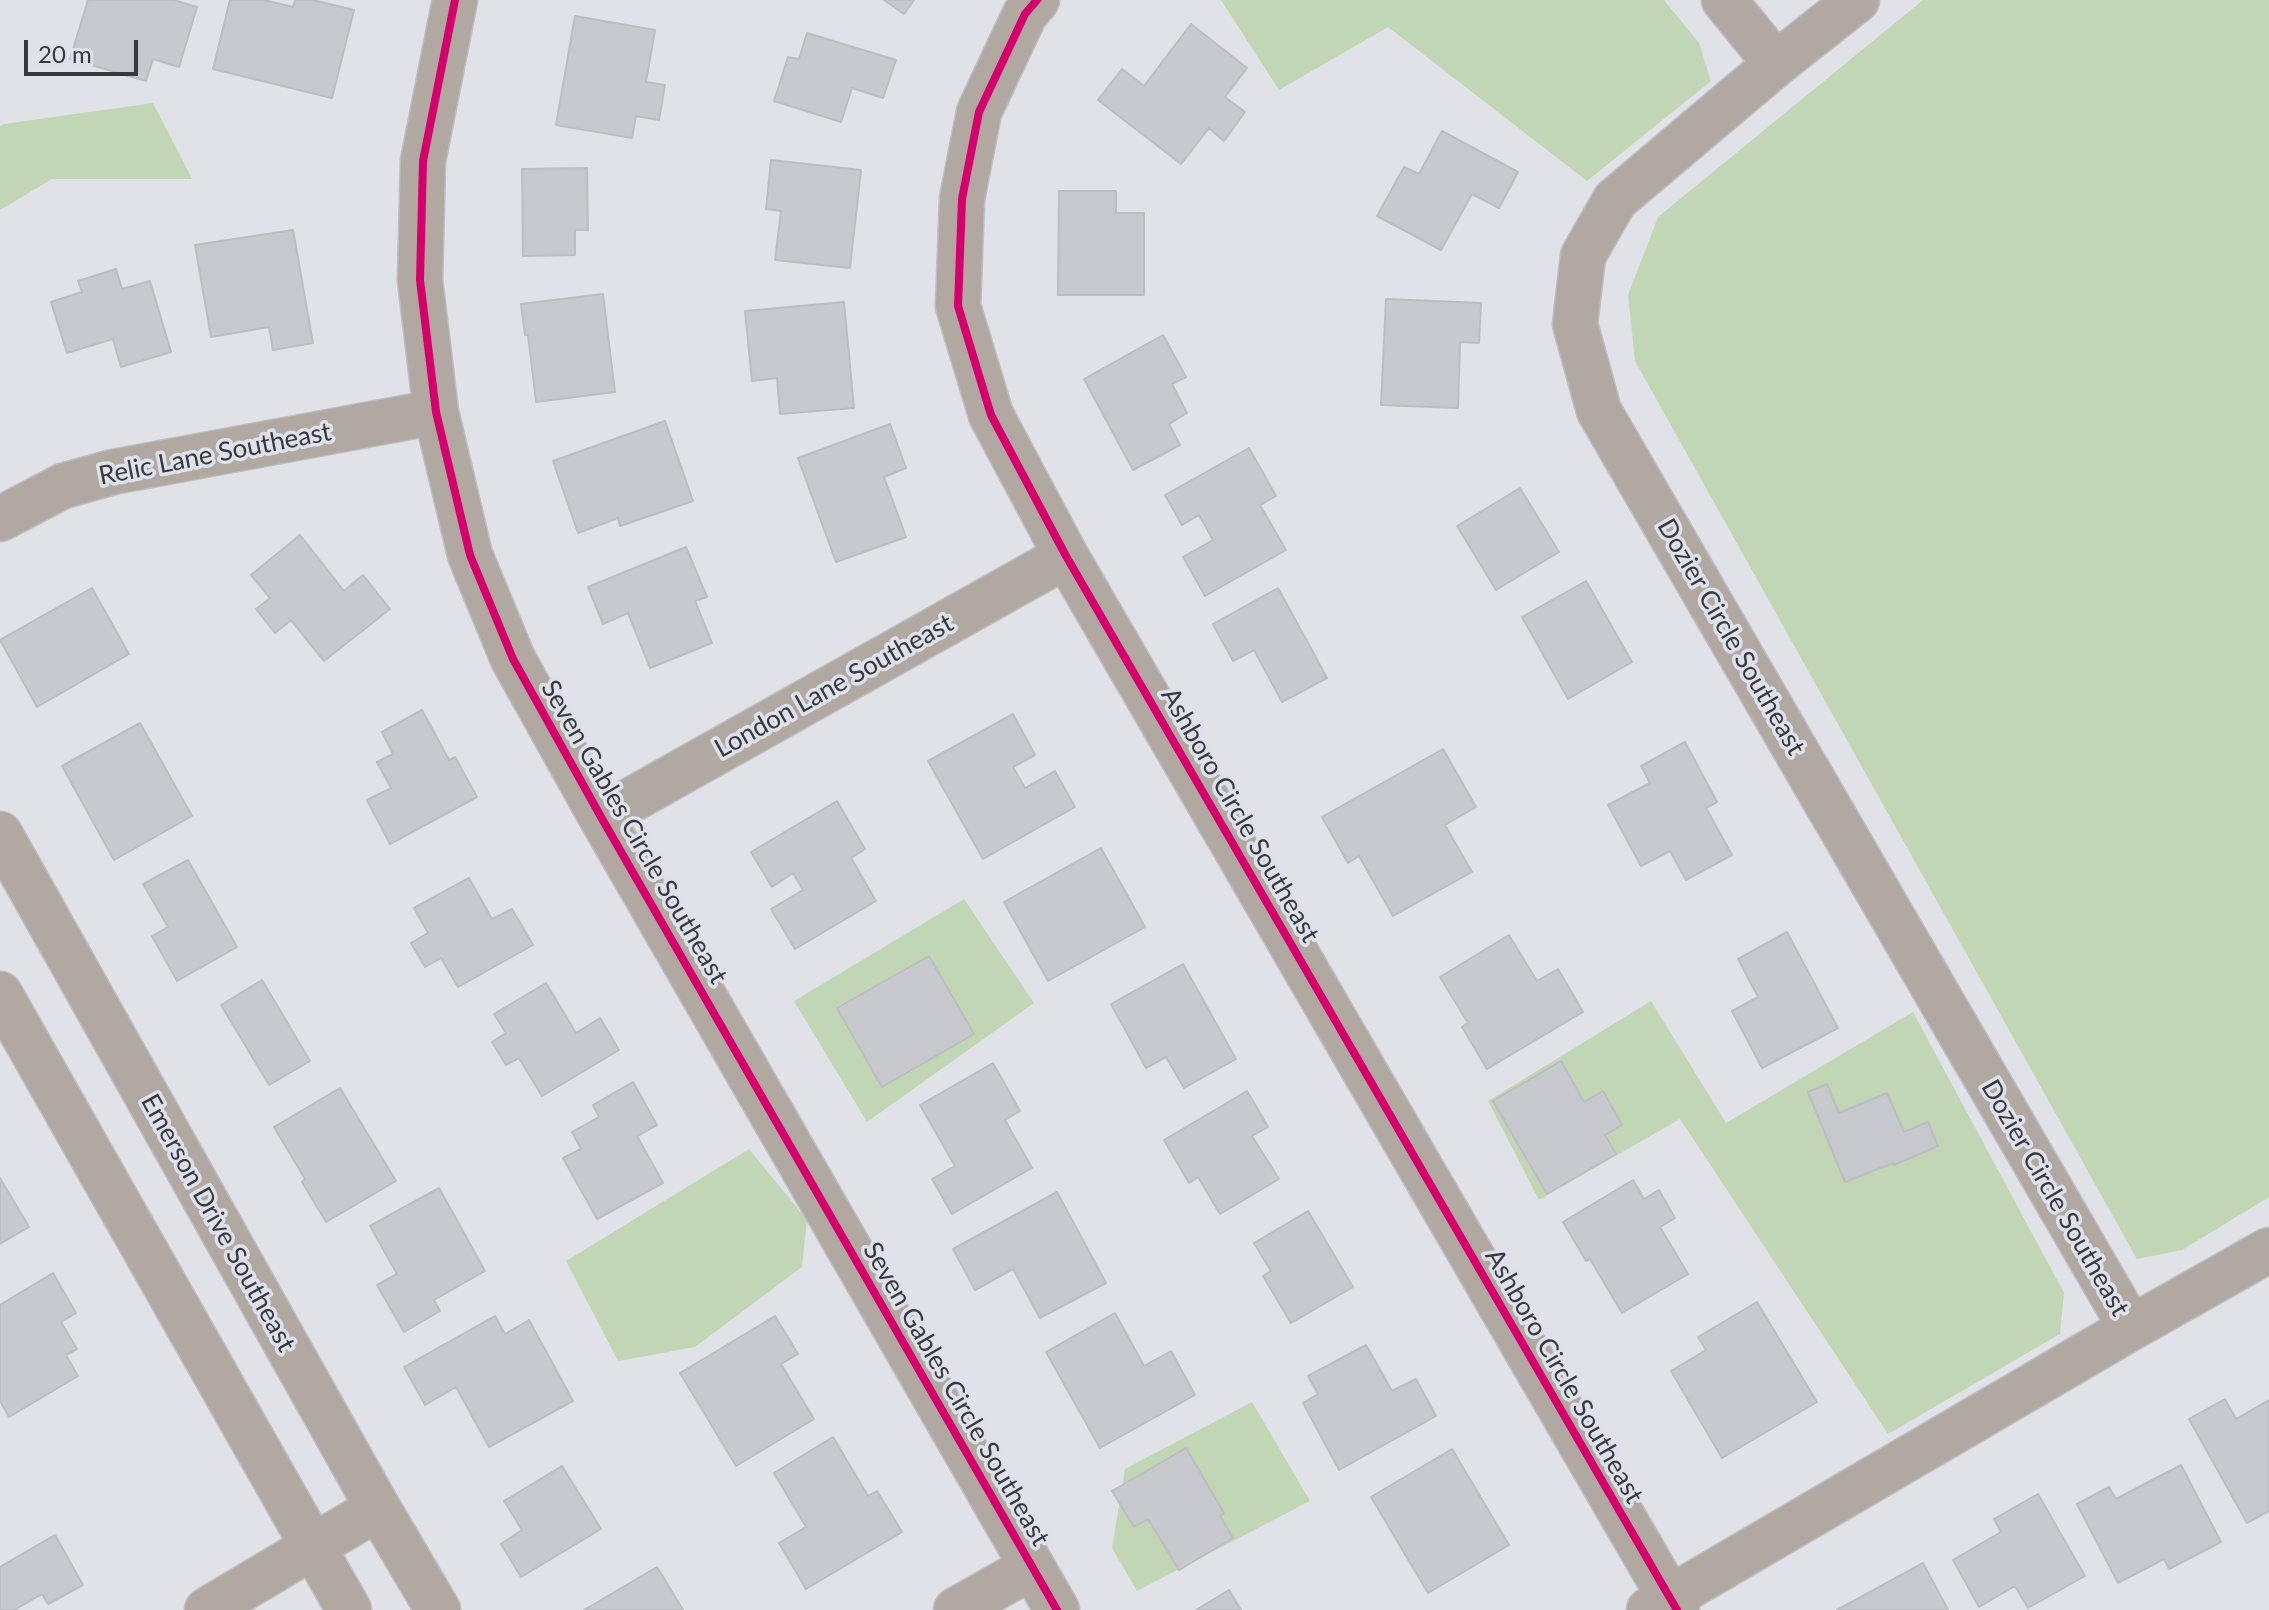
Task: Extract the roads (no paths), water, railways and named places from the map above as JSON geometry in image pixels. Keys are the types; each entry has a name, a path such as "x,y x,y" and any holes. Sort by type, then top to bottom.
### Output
{"street":[{"name":"Seven Gables Circle Southeast","path":"455,0 423,161 420,280 436,412 470,555 513,659 1057,1610"},
{"name":"Ashboro Circle Southeast","path":"1037,0 1025,14 979,112 962,199 958,306 991,415 1066,556 1665,1606"},
{"path":"1724,0 1776,64"},
{"name":"Dozier Circle Southeast","path":"1857,0 1615,200 1583,256 1575,324 1599,411 2131,1328"},
{"name":"Relic Lane Southeast","path":"0,519 63,486 113,472 436,412"},
{"name":"London Lane Southeast","path":"601,817 1066,556"},
{"name":"Emerson Drive Southeast","path":"0,834 438,1610"},
{"path":"0,994 349,1610"},
{"name":"Dozier Circle Southeast","path":"1665,1606 2131,1328 2269,1250"},
{"path":"207,1610 378,1508"},
{"path":"956,1610 1032,1567"}]}
